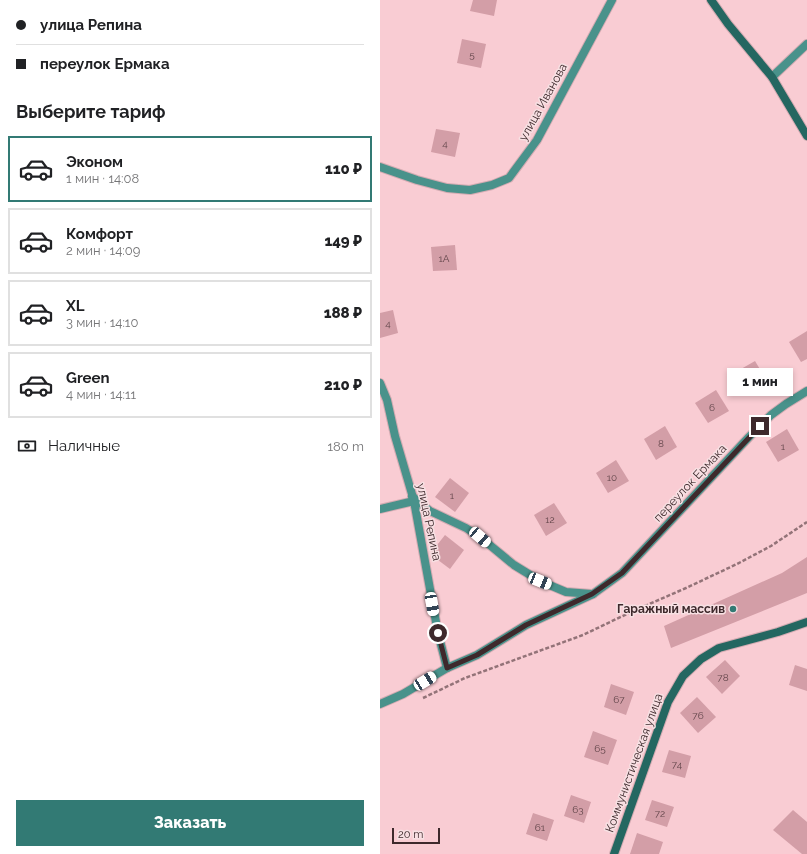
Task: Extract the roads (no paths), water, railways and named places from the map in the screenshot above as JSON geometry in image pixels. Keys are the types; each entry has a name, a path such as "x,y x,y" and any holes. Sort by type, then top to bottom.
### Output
{"street":[{"name":"улица Иванова","path":"380,167 417,180 447,188 470,190 492,186 509,178 537,140 612,0"},
{"path":"711,0 728,24 772,77 807,136"},
{"path":"772,77 807,44"},
{"name":"улица Репина","path":"380,382 387,400 395,436 413,498 438,633 447,668"},
{"name":"переулок Ермака","path":"380,704 403,694 447,668 477,655 526,625 592,594 622,573 749,437 786,404 807,391"},
{"path":"380,509 413,498 430,511 466,528 480,537 514,565 540,581 566,592 592,594"},
{"name":"Коммунистическая улица","path":"614,854 668,702 683,676 701,659 719,648 778,632 807,622"}],"place":[{"name":"Гаражный массив","path":"733,609"}]}
